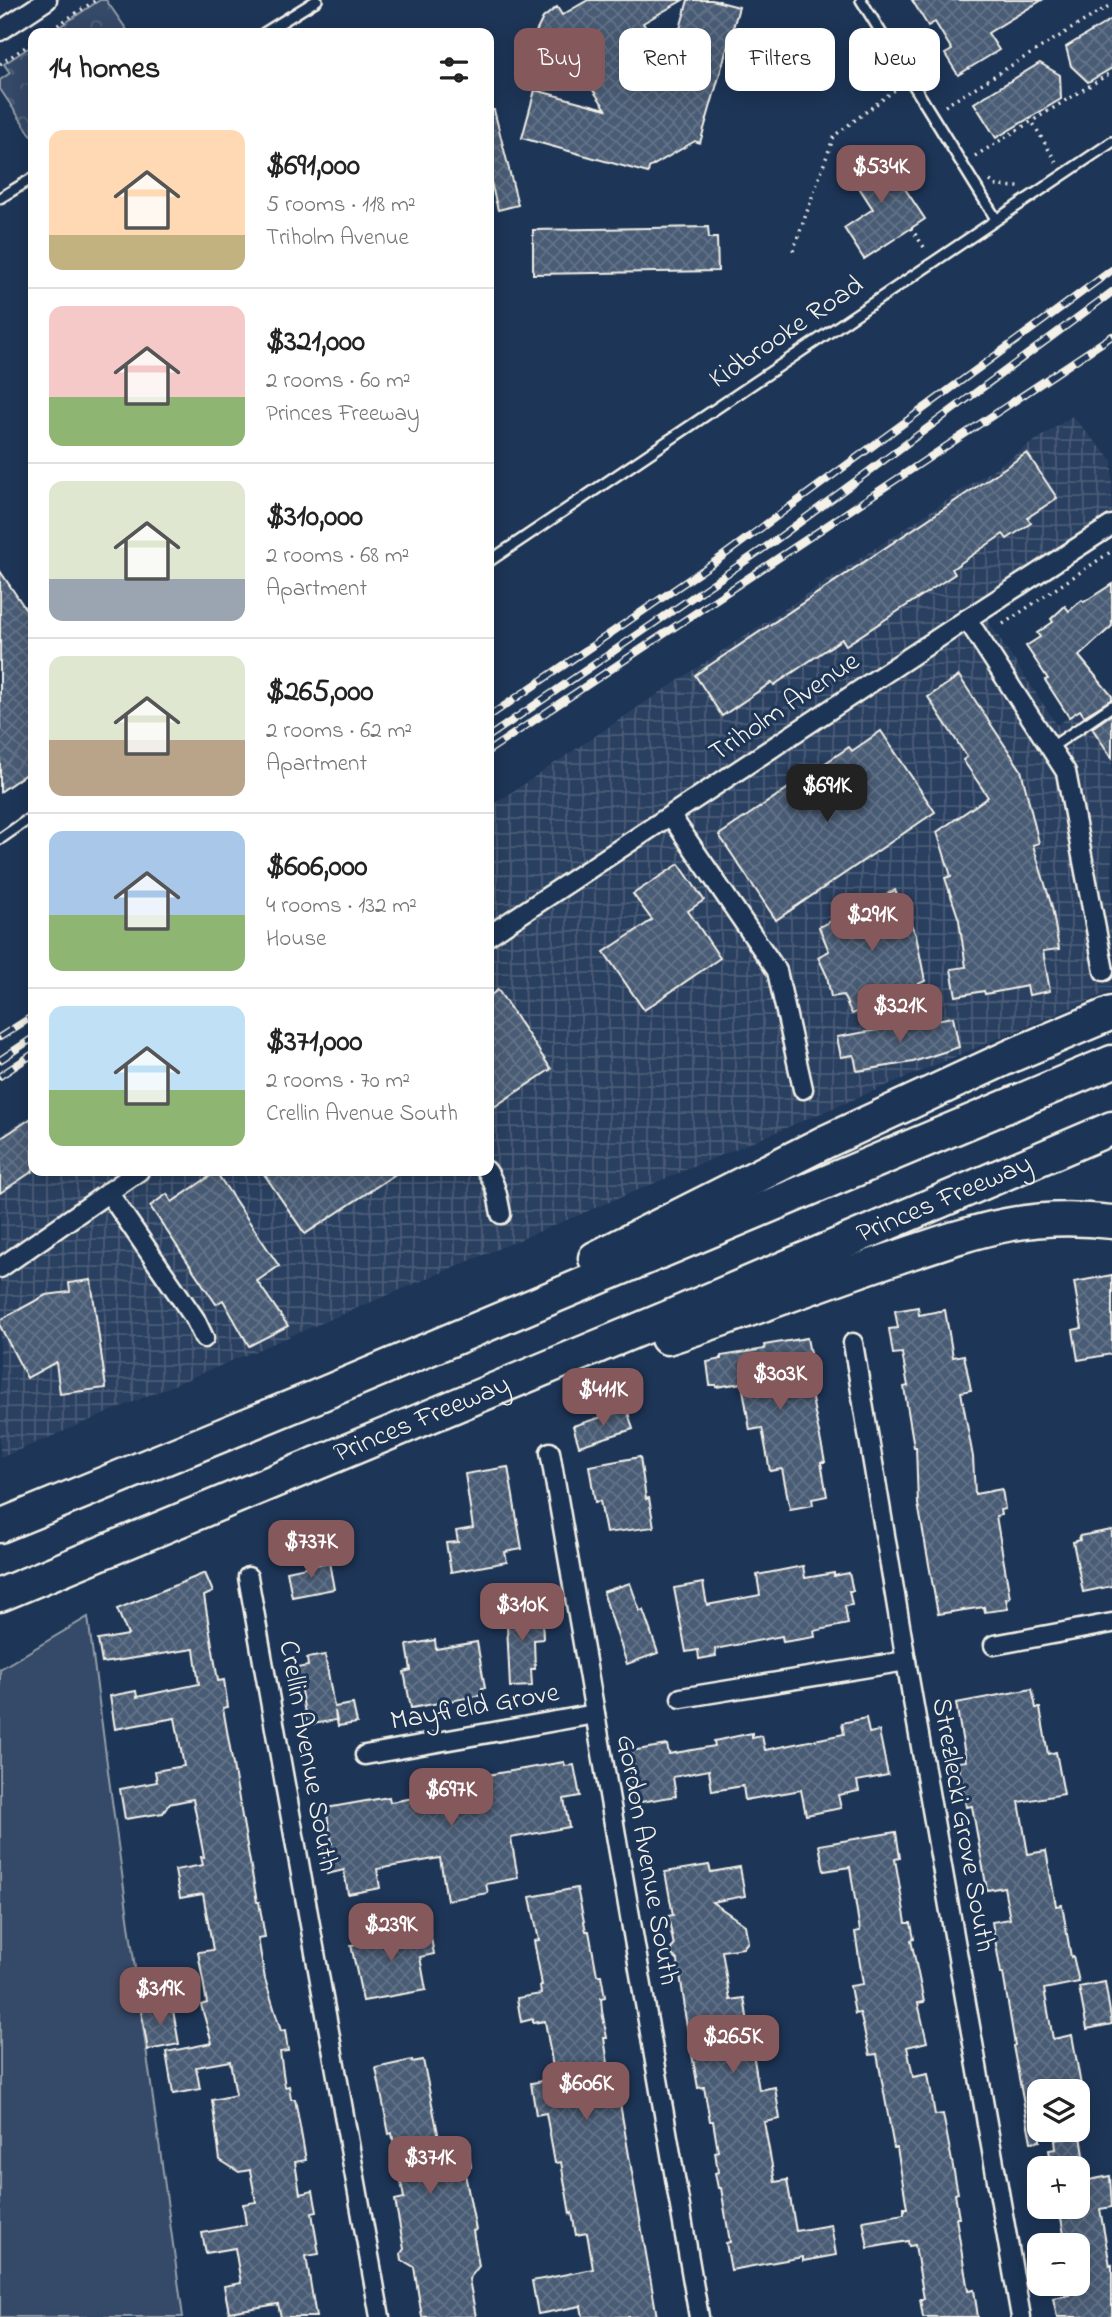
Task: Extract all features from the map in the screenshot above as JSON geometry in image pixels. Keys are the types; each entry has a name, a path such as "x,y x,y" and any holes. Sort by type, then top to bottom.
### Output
{"highway":[{"path":"314,1397 825,1142 1013,1055 1112,1013"},
{"path":"0,1526 1112,1062"},
{"name":"Princes Freeway","path":"0,1595 1112,1128"},
{"path":"433,1415 990,1227 1051,1218 1112,1222"},
{"path":"0,1602 62,1569"}],"street":[{"path":"0,31 47,0"},
{"name":"Triholm Avenue","path":"494,932 1112,525"},
{"path":"967,619 1066,772 1104,971"},
{"path":"671,816 777,971 803,1089"},
{"path":"0,1268 132,1176"},
{"path":"490,1176 501,1214"},
{"path":"108,1192 195,1319 204,1338"},
{"name":"Strezlecki Grove South","path":"853,1342 1021,2317"},
{"name":"Gordon Avenue South","path":"550,1452 699,2317"},
{"name":"Crellin Avenue South","path":"248,1577 380,2317"},
{"path":"994,1645 1112,1623"},
{"path":"681,1698 906,1661"},
{"name":"Mayfield Grove","path":"365,1755 595,1714"}],"lane":[{"path":"272,28 317,0"},
{"path":"861,0 878,28"},
{"path":"916,91 996,219"},
{"name":"Kidbrooke Road","path":"494,558 1112,142"},
{"path":"0,198 28,181"},
{"path":"1050,748 1112,706"},
{"path":"0,839 28,819"}],"path":[{"path":"54,28 96,0"},
{"path":"945,106 1112,4"},
{"path":"0,64 28,44"},
{"path":"975,156 1112,72"},
{"path":"793,251 834,136 893,91"},
{"path":"941,100 951,116"},
{"path":"1031,120 1057,163"},
{"path":"969,146 979,164"},
{"path":"986,179 998,186 1015,188 1025,185"},
{"path":"911,228 927,252"},
{"path":"1003,624 1112,551"}],"shaded area":[{"path":"1072,416 1112,460 1112,539 988,621 1057,725 1112,688 1112,991 0,1458 0,1136 28,1117 28,1176 494,1176 494,804"}],"green space":[{"path":"100,0 106,0 126,28 58,28"},
{"path":"28,48 28,131 0,89 0,80 10,73 4,64"},
{"path":"88,1617 183,2317 0,2317 0,1669"}],"building":[{"path":"588,0 683,0 643,23 646,28 619,28 619,91 711,91 711,28 680,28 688,0 712,0 739,7 733,28 725,28 725,56 700,143 695,141 649,168 648,173 522,138 535,91 606,109 593,91 605,91 605,28 538,28 543,18 557,7 562,15"},
{"path":"912,0 1042,0 988,33 999,50 958,75 945,54 952,50 940,28 935,22 928,26"},
{"path":"1112,19 1112,68 1088,82 1071,66 1066,47"},
{"path":"1040,63 1060,75 1061,99 996,138 974,103"},
{"path":"494,110 518,205 498,210 494,194"},
{"path":"878,148 925,219 864,259 844,228 873,209 847,169"},
{"path":"708,227 709,238 717,238 718,271 533,274 533,230"},
{"path":"1027,453 1057,498 1027,518 1031,523 1007,539 1003,534 952,569 955,574 846,645 842,639 722,716 695,675"},
{"path":"0,571 28,613 28,772 0,792"},
{"path":"1112,584 1112,626 1079,656 1112,699 1084,716 1080,710 1069,717 1026,646 1040,637 1037,633 1053,622 1051,619 1065,606 1069,611 1082,600 1084,602"},
{"path":"959,676 1021,770 1039,843 1033,845 1052,907 1059,949 1043,951 1050,991 1029,995 1027,986 956,996 951,969 966,967 959,920 945,878 951,876 937,832 988,797 963,760 967,757 928,697"},
{"path":"1112,714 1112,758 1092,728"},
{"path":"881,731 935,812 776,920 719,835 849,747 852,751"},
{"path":"679,864 704,900 688,911 720,958 644,1010 604,952 652,920 633,894"},
{"path":"895,890 916,935 925,981 852,1014 843,995 831,997 827,976 818,957 829,951 819,927"},
{"path":"498,990 551,1069 494,1107 494,993"},
{"path":"953,1017 959,1047 913,1062 857,1071 854,1055 841,1057 837,1037"},
{"path":"28,1120 28,1174 0,1193 0,1139"},
{"path":"210,1176 219,1176 279,1266 257,1281 288,1326 249,1346 223,1300 216,1304 150,1206 167,1194 172,1202"},
{"path":"265,1176 392,1176 305,1234"},
{"path":"1112,1275 1112,1354 1078,1360 1073,1330 1082,1328 1074,1282"},
{"path":"91,1280 106,1388 60,1394 56,1362 27,1378 0,1326 0,1320 46,1295 70,1292 69,1283"},
{"path":"918,1307 919,1315 945,1310 953,1357 964,1355 971,1390 961,1392 973,1457 975,1494 1002,1489 1005,1509 1000,1510 1001,1515 996,1516 1010,1598 1006,1599 1008,1609 985,1612 984,1607 938,1614 918,1504 916,1447 904,1387 908,1386 902,1353 893,1354 889,1329 898,1328 895,1311"},
{"path":"807,1338 812,1364 805,1365 825,1462 821,1462 827,1496 812,1499 813,1505 790,1509 782,1469 770,1471 762,1428 750,1430 742,1383 716,1387 710,1385 707,1362 721,1359 721,1356 765,1349 764,1345"},
{"path":"627,1409 633,1429 579,1446 573,1426"},
{"path":"640,1457 646,1499 649,1498 654,1527 606,1533 600,1501 595,1502 589,1466"},
{"path":"508,1467 522,1549 505,1552 507,1562 451,1572 446,1543 458,1542 456,1531 473,1528 465,1474"},
{"path":"1112,1530 1112,1586 1083,1592 1073,1542 1080,1540 1079,1536"},
{"path":"329,1562 334,1589 292,1597 287,1571"},
{"path":"803,1566 805,1578 849,1573 853,1591 849,1591 852,1605 845,1606 848,1624 814,1631 815,1637 783,1642 782,1636 715,1649 716,1656 699,1659 698,1650 686,1652 674,1588 703,1583 707,1605 760,1595 757,1575"},
{"path":"205,1573 213,1592 204,1596 218,1681 224,1680 228,1707 223,1708 265,1937 258,1938 265,1979 281,2031 285,2030 288,2051 280,2052 285,2087 289,2086 291,2099 295,2099 306,2160 295,2162 300,2194 313,2191 317,2212 312,2213 319,2254 306,2256 316,2317 281,2317 278,2304 229,2312 224,2286 241,2283 235,2248 206,2253 202,2233 246,2225 243,2204 256,2202 250,2170 239,2172 220,2160 212,2100 236,2095 230,2061 196,2067 200,2089 173,2094 166,2052 212,2043 201,2005 207,2003 198,1952 213,1950 203,1894 180,1898 175,1870 203,1865 201,1857 204,1857 193,1799 169,1804 163,1813 125,1819 120,1789 157,1782 155,1771 184,1766 175,1718 115,1729 110,1696 136,1691 137,1697 199,1684 194,1649 102,1663 98,1640 128,1635 117,1609"},
{"path":"630,1583 658,1653 627,1664 603,1592"},
{"path":"533,1604 533,1615 542,1615 543,1639 534,1640 535,1669 531,1669 532,1686 510,1687 506,1605"},
{"path":"435,1640 436,1649 477,1642 485,1688 482,1688 483,1695 411,1708 404,1672 411,1670 407,1645"},
{"path":"325,1655 334,1707 353,1704 357,1723 338,1726 335,1711 336,1720 307,1725 297,1668 308,1666 307,1658"},
{"path":"1032,1689 1036,1708 1040,1708 1048,1754 1056,1752 1064,1794 1019,1802 1028,1854 1046,1851 1056,1906 1062,1905 1071,1957 1073,1956 1079,1982 1044,1989 1053,2039 1072,2035 1080,2079 1027,2079 1027,2121 992,1922 1010,1919 1004,1887 987,1890 972,1806 966,1807 958,1762 966,1761 956,1703"},
{"path":"866,1718 869,1733 879,1731 888,1775 857,1781 859,1791 838,1795 841,1808 806,1815 801,1790 745,1800 743,1786 712,1791 709,1770 673,1777 676,1796 635,1803 630,1769 634,1768 631,1751 667,1745 669,1754 715,1746 714,1741 752,1733 752,1738 762,1736 765,1750 844,1734 842,1723"},
{"path":"564,1762 565,1766 574,1765 580,1796 564,1799 569,1827 511,1838 518,1878 486,1884 488,1893 447,1900 440,1858 377,1869 380,1888 348,1894 344,1870 327,1874 322,1845 332,1843 326,1808 389,1797 390,1802 426,1796 424,1790 476,1777"},
{"path":"896,1832 900,1858 895,1859 906,1923 911,1923 914,1939 911,1940 924,2002 918,2003 927,2042 907,2047 913,2077 928,2074 935,2115 943,2114 958,2193 955,2194 959,2218 956,2218 968,2291 974,2290 978,2317 923,2317 920,2299 924,2299 915,2245 909,2246 908,2241 868,2248 863,2221 904,2214 904,2208 907,2208 877,2054 870,2055 860,2013 855,2014 850,1986 863,1984 855,1932 860,1931 850,1867 824,1871 819,1845"},
{"path":"709,1865 711,1872 740,1867 745,1896 712,1902 745,1925 748,1942 743,1948 722,1951 730,2000 744,1998 759,2090 775,2087 780,2119 764,2122 775,2182 787,2180 796,2231 831,2225 836,2255 803,2261 803,2257 731,2270 726,2243 730,2242 721,2188 718,2188 715,2173 718,2172 715,2152 718,2151 713,2121 710,2121 704,2087 698,2088 678,1961 672,1955 671,1949 674,1946 668,1916 673,1915 665,1872"},
{"path":"577,1888 597,1975 601,1975 605,1997 601,1998 602,2011 607,2038 604,2038 609,2070 614,2069 657,2317 583,2317 581,2306 538,2314 532,2281 593,2269 587,2233 576,2235 561,2162 555,2163 546,2113 536,2115 531,2083 555,2079 545,2021 533,2023 533,2019 521,2022 517,1998 541,1994 542,1985 534,1941 539,1940 530,1897"},
{"path":"411,1927 413,1936 430,1933 434,1954 420,1957 426,1990 363,2001 351,1945 361,1943 360,1936"},
{"path":"1105,1982 1112,2024 1087,2029 1079,1987"},
{"path":"172,2005 179,2044 148,2050 141,2010"},
{"path":"423,2060 444,2156 469,2152 471,2167 464,2169 476,2230 473,2231 479,2266 469,2279 476,2317 422,2317 414,2267 402,2260 401,2253 404,2249 395,2200 404,2198 376,2068"},
{"path":"1055,2142 1082,2142 1084,2156 1050,2156 1049,2150 1056,2149"},
{"path":"1110,2176 1112,2207 1100,2209 1110,2266 1112,2265 1112,2317 1057,2317 1053,2298 1090,2296 1090,2233 1064,2233 1061,2219 1090,2219 1090,2180"}],"railway":[{"path":"494,713 716,561 1112,270"},
{"path":"494,733 773,542 1112,292"},
{"path":"494,747 1112,336"},
{"path":"0,1037 28,1019"},
{"path":"0,1060 28,1041"},
{"path":"0,1076 28,1057"}]}
